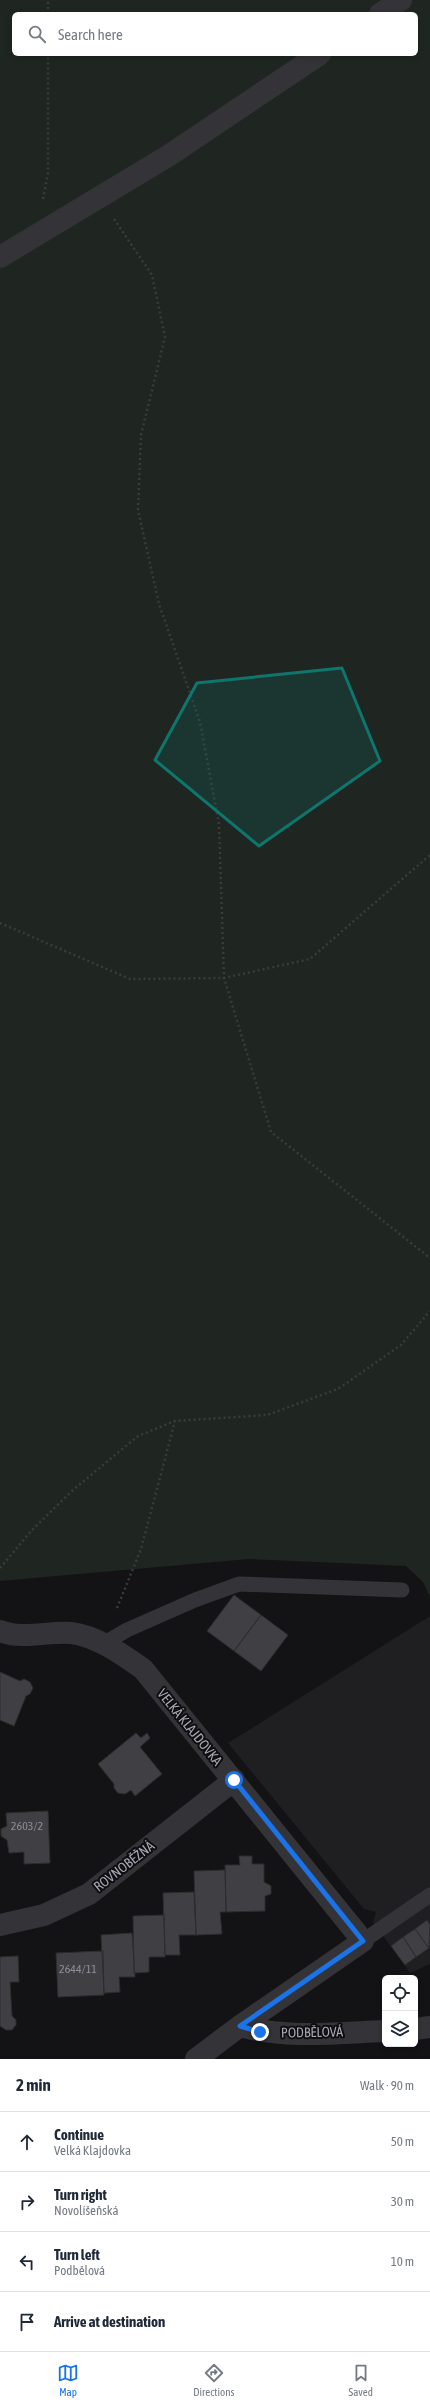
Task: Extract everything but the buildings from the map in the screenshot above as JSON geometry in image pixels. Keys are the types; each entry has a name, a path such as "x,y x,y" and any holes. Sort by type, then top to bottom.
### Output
{"street":[{"path":"383,12 400,0"},
{"path":"0,256 168,156 317,56"},
{"name":"VELKÁ KLAJDOVKA","path":"0,1631 7,1634 72,1633 103,1644 143,1669 363,1941"},
{"name":"ROVNOBĚŽNÁ","path":"0,1925 44,1915 89,1894 234,1780"},
{"path":"196,2059 240,2026 363,1941"},
{"name":"PODBĚLOVÁ","path":"240,2026 260,2032 287,2034 382,2031"},
{"path":"418,2028 430,2027"}],"lane":[{"path":"103,1644 126,1630 195,1600 239,1584 402,1590"},
{"path":"363,1941 430,1894"}],"path":[{"path":"48,0 48,12"},
{"path":"38,234 48,173 48,56"},
{"path":"99,197 152,275 165,337 141,435 138,510 159,604 200,722 219,824 224,978 271,1132 430,1258"},
{"path":"0,923 130,979 224,978 310,959 430,854"},
{"path":"0,1568 32,1530 73,1490 138,1436 175,1422 267,1415 338,1389 401,1345 430,1311"},
{"path":"103,1644 141,1549 175,1422"}],"highlighted area":[{"path":"342,668 380,761 259,846 155,760 197,683"}],"shaded area":[{"path":"0,0 430,0 430,1597 423,1582 406,1566 249,1559 0,1581"},
{"path":"430,1616 430,1964 410,1973 373,1922 376,1912 364,1909 228,1743"}],"route":[{"path":"234,1780 363,1941 240,2026 260,2032"}]}
